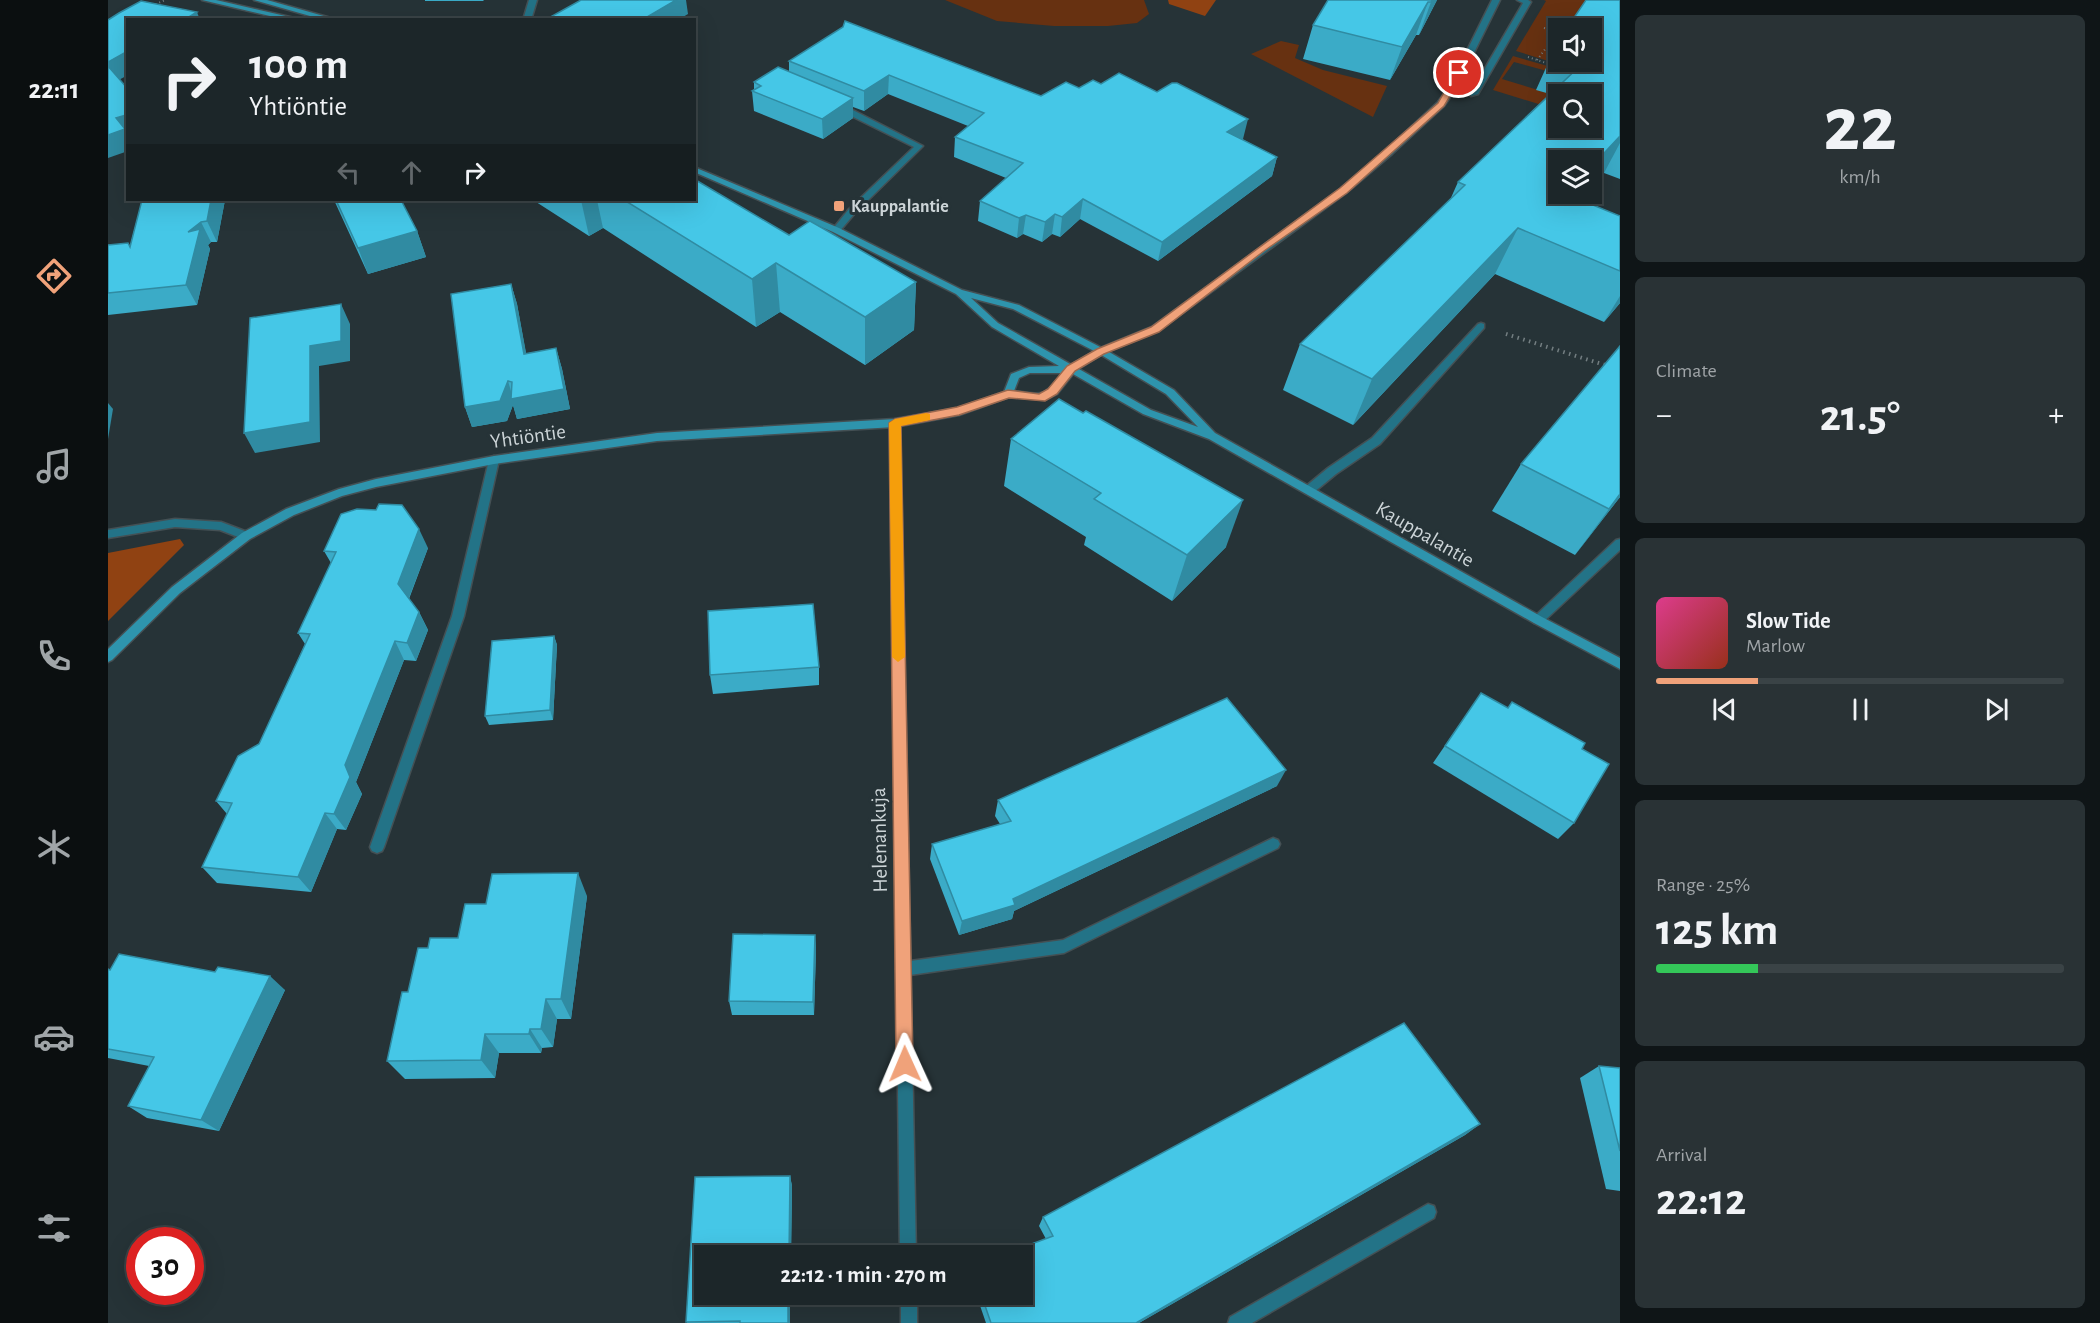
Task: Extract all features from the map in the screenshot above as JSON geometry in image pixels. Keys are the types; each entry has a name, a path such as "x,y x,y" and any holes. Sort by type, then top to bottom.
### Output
{"street":[{"path":"206,0 291,18"},
{"path":"258,0 327,18"},
{"path":"528,18 533,0"},
{"name":"Yhtiöntie","path":"108,657 176,590 246,536 290,512 376,483 494,460 657,437 895,423 959,411 1008,394 1041,398 1053,392 1071,369 1101,351 1155,329 1343,190 1403,139 1441,104 1453,87 1496,0"},
{"path":"1474,94 1527,2 1521,0"},
{"path":"826,101 856,113 919,146 852,211 836,230"},
{"name":"Kauppalantie","path":"696,171 836,230 958,292 1016,307 1101,351 1170,392 1213,436"},
{"name":"Kauppalantie","path":"958,292 994,325 1147,412 1213,436 1620,664"},
{"path":"1309,490 1376,441 1481,327"},
{"name":"Yhtiöntie","path":"1008,394 1016,376 1029,370 1071,369"},
{"name":"Helenankuja","path":"895,423 908,1245"},
{"path":"377,847 458,616 494,460"},
{"path":"108,534 175,523 221,526 246,536"},
{"path":"1538,620 1620,543"},
{"path":"903,969 1064,946 1273,843"},
{"path":"1236,1323 1428,1212"},
{"path":"909,1305 909,1323"}],"path":[{"path":"146,9 165,0"},
{"path":"1537,60 1548,45"},
{"path":"1500,49 1548,63"},
{"path":"1481,327 1612,368"}],"shaded area":[{"path":"945,0 1144,0 1149,14 1137,23 1108,26 1054,26 997,21"},
{"path":"1168,0 1216,0 1205,16 1169,4"},
{"path":"1544,0 1620,0 1602,18 1548,18 1548,61 1516,51 1546,1"},
{"path":"1281,41 1299,45 1295,58 1323,70 1387,86 1373,117 1251,54"},
{"path":"1513,56 1548,66 1548,71 1514,62 1502,79 1548,93 1548,107 1493,90"},
{"path":"1551,72 1572,73 1569,77"},
{"path":"180,539 184,545 108,621 108,553"}],"building":[{"path":"581,0 676,0 645,18 549,18"},
{"path":"1328,0 1432,0 1428,2 1402,47 1313,25"},
{"path":"1586,0 1620,0 1620,136 1602,155 1602,150 1548,150 1548,204 1591,204 1620,216 1620,271 1518,228 1372,379 1300,344 1465,185 1458,182 1548,96 1548,138 1602,138 1602,84 1561,84 1574,72 1602,72 1602,18 1574,18"},
{"path":"141,1 197,12 187,18 126,18 126,52 108,62 108,20"},
{"path":"845,21 1041,96 1066,82 1079,88 1093,80 1101,84 1119,73 1157,92 1172,83 1177,83 1248,119 1227,132 1277,157 1162,242 1083,199 1062,217 1055,214 1045,222 1026,215 1019,218 980,201 1023,163 955,137 984,113 889,75 864,91 789,61 843,27"},
{"path":"108,66 126,87 126,115 116,118 125,129 108,135"},
{"path":"778,67 853,98 822,119 752,91 761,86 754,82"},
{"path":"696,180 789,235 810,221 916,282 865,317 776,263 752,279 626,201 696,201"},
{"path":"142,201 211,201 207,221 201,222 188,232 200,229 186,285 108,293 108,245 128,243 130,247"},
{"path":"336,201 402,201 417,231 358,248"},
{"path":"511,284 524,354 556,348 564,389 511,399 512,382 508,381 500,401 465,407 451,294"},
{"path":"341,304 341,341 310,346 310,422 244,433 250,318"},
{"path":"1620,346 1620,494 1609,509 1521,464"},
{"path":"1059,399 1083,413 1086,411 1243,500 1187,555 1094,499 1101,493 1011,439"},
{"path":"379,504 402,505 419,529 398,584 419,612 407,643 395,641 345,765 350,777 334,814 325,813 298,877 202,867 232,803 216,801 238,756 259,744 310,634 298,633 336,552 324,551 341,514 357,509 376,510"},
{"path":"813,604 819,667 710,675 708,611"},
{"path":"554,636 550,710 485,716 492,641"},
{"path":"1481,693 1508,708 1512,702 1585,743 1582,749 1609,764 1574,823 1445,746"},
{"path":"1227,698 1286,770 1013,899 1015,905 962,921 932,844 1011,821 998,800"},
{"path":"578,873 561,999 546,999 541,1029 530,1029 529,1034 485,1034 481,1060 387,1061 402,992 408,992 418,948 428,948 430,938 458,938 465,904 486,904 492,874"},
{"path":"733,934 815,935 813,1002 729,1001"},
{"path":"119,954 215,972 218,967 270,976 201,1120 128,1106 154,1057 108,1049 108,969 110,970"},
{"path":"1404,1023 1480,1124 1136,1323 991,1323 985,1305 1033,1305 1033,1245 1029,1245 1053,1236 1043,1217"},
{"path":"1599,1066 1620,1068 1620,1151"},
{"path":"790,1176 789,1245 694,1245 694,1305 788,1305 788,1323 686,1322 695,1177"}],"slow traffic":[{"path":"898,657 895,423 926,417"}],"place":[{"name":"Kauppalantie","path":"839,206"}],"route":[{"path":"905,1064 895,423 959,411 1008,394 1041,398 1053,392 1071,369 1101,351 1155,329 1343,190 1389,152 1441,104 1453,87 1459,73"}]}
